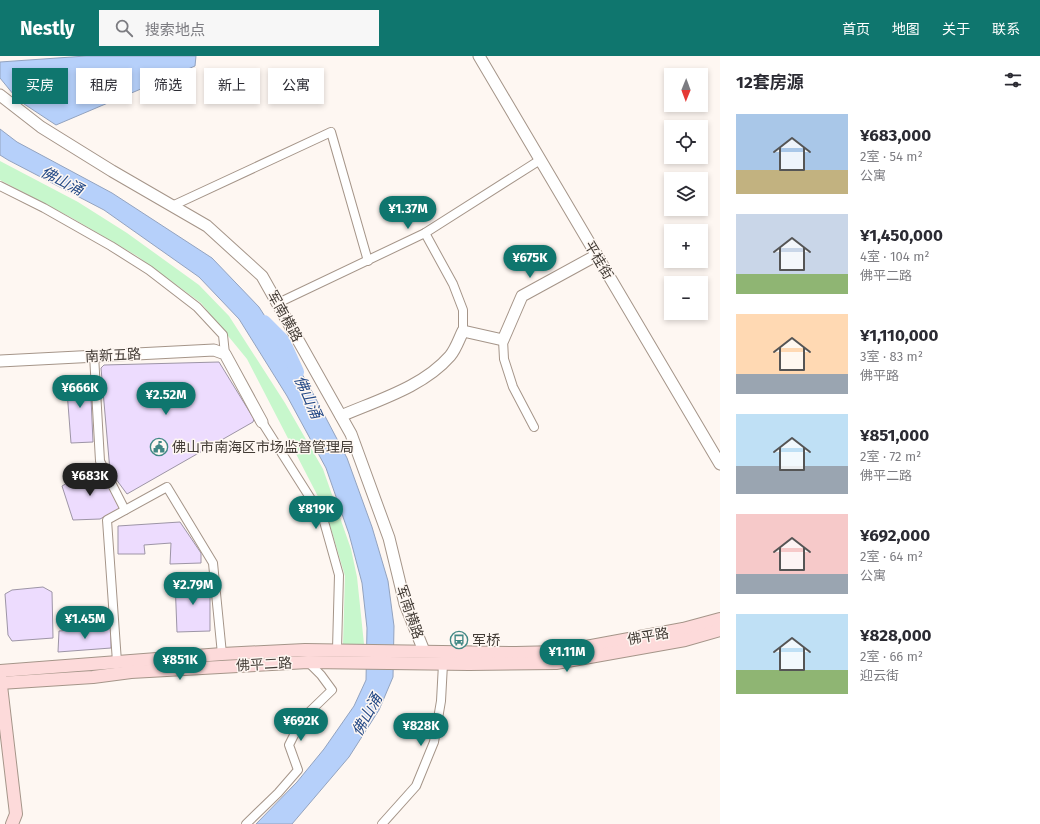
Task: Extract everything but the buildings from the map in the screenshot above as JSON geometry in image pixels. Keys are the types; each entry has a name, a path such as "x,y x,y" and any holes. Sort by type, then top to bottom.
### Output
{"main road":[{"name":"佛平路","path":"359,650 516,653 559,652 683,629 720,619"},
{"name":"佛平路","path":"409,664 556,663 685,640 720,630"},
{"name":"佛平二路","path":"0,671 222,654 337,649 359,650"},
{"name":"佛平二路","path":"0,683 93,677 147,671 308,662 409,664"},
{"path":"0,671 0,683 16,814 12,824"}],"street":[{"name":"平桂街","path":"479,56 720,464"},
{"name":"军南横路","path":"0,95 41,127 112,171 207,226 262,276 351,434 389,538 405,604 424,651"},
{"path":"172,206 331,132 368,260"},
{"path":"278,303 424,233 540,160"},
{"path":"0,186 44,208 111,246 149,270 197,307 223,335 225,354 262,422 323,518 339,575 337,649"},
{"path":"341,416 407,388 431,373 451,355 463,331 463,310 453,284 424,233"},
{"path":"534,427 513,387 504,359 503,340 522,296 597,255"},
{"path":"463,331 503,340"},
{"name":"南新五路","path":"0,361 214,350 225,354"},
{"path":"94,356 100,461 125,510"},
{"path":"117,662 107,520 167,487 213,563 222,654"},
{"path":"246,824 298,770 289,745 302,719 332,690 321,675 308,662"},
{"path":"382,824 416,786 434,742 441,701 443,664"}],"green space":[{"path":"0,161 78,202 127,233 199,285 229,316 285,403 323,469 351,549 357,577 364,644 343,644 345,576 326,512 247,359 201,303 137,256 72,218 0,180"}],"water":[{"path":"86,56 196,56 195,66 190,68 140,68 140,89 132,93 132,68 76,68 76,104 105,104 56,125 24,104 68,104 68,68 12,68 12,93 0,78 0,62"},
{"path":"0,129 17,142 112,193 212,258 259,307 307,382 347,458 372,527 388,581 394,626 393,677 379,710 349,757 292,824 256,824 297,782 324,749 354,706 366,680 367,628 362,583 349,534 326,468 287,396 239,319 199,277 104,210 0,155"}],"waterway":[{"name":"佛山涌","path":"264,322 283,341 297,372"}],"place":[{"name":"佛山市南海区市场监督管理局","path":"159,447"},
{"name":"军桥","path":"459,640"}]}
